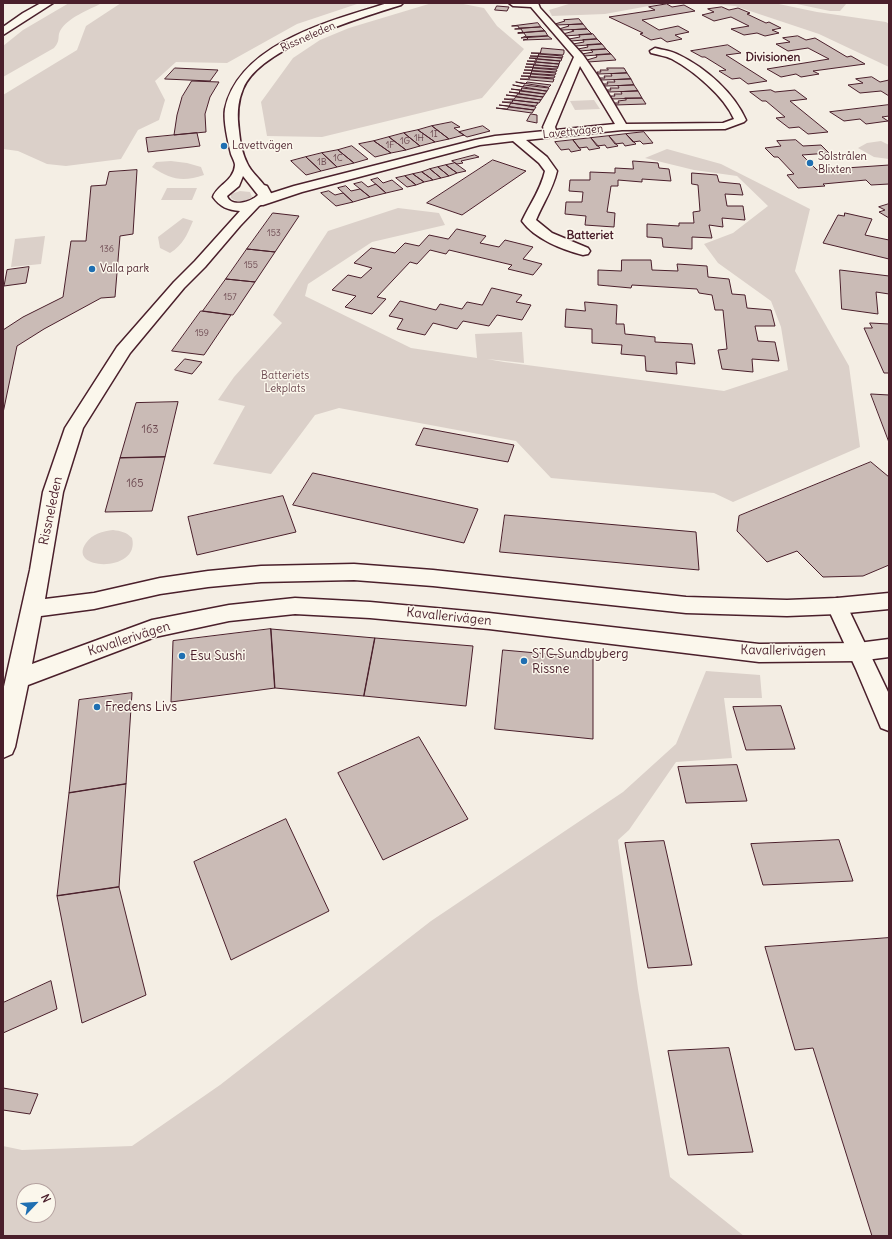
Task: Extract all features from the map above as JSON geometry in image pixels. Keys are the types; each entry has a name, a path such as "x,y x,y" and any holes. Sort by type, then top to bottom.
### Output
{"street":[{"path":"9,15 29,3"},
{"path":"3,32 48,3"},
{"name":"Rissneleden","path":"3,747 40,570 52,492 74,428 123,351 258,196 241,165 233,136 230,109 234,94 244,78 259,63 279,49 302,37 331,25 398,3"},
{"path":"513,3 536,4 536,9 579,57 592,75 622,126"},
{"name":"Lavettvägen","path":"258,196 298,189 479,142 622,126 725,126 740,120 738,111 701,74 675,56 655,51"},
{"path":"553,134 549,127 553,115 579,57"},
{"path":"516,137 543,160 551,171 548,185 536,204 529,221 539,231 555,240 583,251"},
{"path":"225,196 234,183 241,165"},
{"path":"244,185 258,196 239,206 225,196 244,185"},
{"name":"Rissneleden","path":"179,285 221,229 224,222 225,196"},
{"path":"32,609 94,601 160,586 208,579 261,574 354,572 434,578 686,605 787,608 838,606 889,601"},
{"name":"Kavallerivägen","path":"18,679 152,629 229,613 294,606 370,610 473,620 759,653 858,652 889,648"},
{"path":"838,606 889,721"}],"green space":[{"path":"69,3 102,3 79,14 68,22 60,31 58,41 54,48 3,77 3,46 23,30"},
{"path":"121,3 360,3 297,24 227,63 176,62 155,81 165,100 159,120 138,130 121,159 66,166 47,164 18,151 3,149 3,95 77,50 86,26"},
{"path":"432,3 458,3 484,8 497,26 524,49 482,98 322,137 267,136 261,102 293,58 320,40 349,28"},
{"path":"572,3 665,3 605,14 552,16 549,10"},
{"path":"700,3 774,3 817,12 886,22 889,24 889,67 819,34 735,6"},
{"path":"792,3 847,3 840,11 830,11"},
{"path":"594,100 600,109 575,110 570,101"},
{"path":"881,141 889,145 889,159 874,157 858,148 867,143"},
{"name":"Batteriets Lekplats","path":"667,149 721,164 810,209 795,271 849,366 860,447 733,502 714,493 551,478 516,441 339,408 315,415 271,474 213,464 245,406 218,400 234,377 282,323 273,315 328,231 398,208 439,213 445,225 372,242 308,284 305,296 411,348 477,358 475,334 522,332 524,363 487,359 724,391 788,370 781,327 771,301 718,263 704,244 733,233 768,206 737,176 694,170 645,158"},
{"path":"171,161 201,167 204,175 190,179 183,179 165,175 152,167 156,162"},
{"path":"167,188 197,188 192,200 161,200"},
{"path":"240,191 250,192 252,197 242,201 236,201 231,198 231,194"},
{"path":"183,218 193,221 187,235 181,243 170,253 160,248 158,237"},
{"path":"45,236 41,264 11,267 15,239"},
{"path":"113,530 128,534 132,538 132,549 126,557 116,562 105,564 94,563 86,559 83,552 88,540 91,537 105,531"},
{"path":"706,671 760,675 762,698 724,698 732,758 676,762 629,830 618,840 638,989 670,1177 744,1236 3,1236 3,1146 22,1150 132,1146 220,1085 431,921 623,792 676,744"}],"building":[{"path":"667,4 672,7 684,5 695,11 642,20 659,30 678,26 689,32 675,35 682,39 667,42 661,38 651,40 640,34 643,33 609,17 655,10 649,7"},
{"path":"497,6 509,7 507,11 495,10"},
{"path":"722,7 729,10 738,8 750,13 747,14 781,28 772,30 779,33 765,36 757,33 744,35 731,29 749,26 731,17 714,21 702,15 714,12 708,9"},
{"path":"579,19 583,24 555,24 565,21 564,20"},
{"path":"538,23 541,27 519,28 518,26 512,26"},
{"path":"583,24 587,29 559,29 569,26 568,25"},
{"path":"541,27 545,31 518,33 523,32 521,29 515,29"},
{"path":"587,29 592,34 565,36 563,34 574,31 572,30"},
{"path":"545,31 548,36 521,38 526,36 524,33 518,33"},
{"path":"593,34 597,39 571,41 569,39 580,37 579,35"},
{"path":"548,36 552,39 523,40 528,39 526,37"},
{"path":"798,36 806,40 815,38 847,57 851,56 865,64 813,71 819,74 801,77 796,74 781,77 767,69 829,59 808,48 788,51 776,44 790,42 783,38"},
{"path":"597,39 602,44 575,46 573,44 584,42 583,40"},
{"path":"602,44 606,49 579,51 578,49 588,47 587,45"},
{"path":"728,45 741,53 726,55 767,81 748,84 740,78 732,79 719,71 726,70 705,57 691,51"},
{"path":"542,48 564,50 564,53 563,55 531,53 540,53"},
{"path":"606,49 611,54 584,56 582,54 593,52 591,50"},
{"path":"539,54 563,56 562,58 530,56 538,56"},
{"path":"611,54 616,60 588,62 587,60 597,57 596,55"},
{"path":"538,56 562,58 561,61 529,58 537,58"},
{"path":"536,59 560,61 559,64 527,61 536,61"},
{"path":"535,62 559,64 558,67 526,64 535,64"},
{"path":"534,65 558,67 557,69 525,67 533,67"},
{"path":"175,68 218,70 210,81 165,79"},
{"path":"533,68 557,70 556,72 524,70 532,70"},
{"path":"607,68 624,68 627,73 598,74 597,72 601,72 600,70 608,70"},
{"path":"532,71 556,73 555,75 523,73 531,73"},
{"path":"627,73 631,79 601,80 600,78 605,78 604,76 612,76 611,74"},
{"path":"531,74 555,76 554,78 521,76 530,76"},
{"path":"529,77 554,79 553,82 520,79 529,79"},
{"path":"872,77 880,82 889,80 889,96 881,91 860,93 848,85 863,83 856,79"},
{"path":"631,79 634,85 605,86 603,84 608,84 607,82 615,82 614,80"},
{"path":"192,81 219,82 210,97 205,114 206,132 174,135 182,97"},
{"path":"527,82 551,85 549,87 526,83"},
{"path":"524,85 549,88 547,91 523,87"},
{"path":"634,85 638,91 608,92 607,90 611,90 610,88 619,88 618,86"},
{"path":"522,88 547,91 545,94 511,89 521,90"},
{"path":"771,90 775,92 795,90 807,99 790,101 828,132 808,134 799,127 789,128 776,118 785,117 766,101 762,101 750,92"},
{"path":"520,91 545,94 543,97 509,92 519,93"},
{"path":"638,91 642,98 612,99 611,96 615,96 614,94 622,94 621,92"},
{"path":"518,94 543,97 541,100 506,95 516,96"},
{"path":"516,97 541,100 539,103 504,99 514,99"},
{"path":"625,98 642,98 646,104 615,105 614,103 619,103 618,101 626,100"},
{"path":"513,100 538,103 536,106 502,102 512,102"},
{"path":"511,103 536,107 534,110 499,105 509,106"},
{"path":"889,105 889,116 882,117 888,121 866,124 860,119 844,121 830,112"},
{"path":"509,107 534,110 532,113 496,108 507,109"},
{"path":"531,114 537,115 537,123 527,121"},
{"path":"452,122 460,127 454,128 464,135 449,139 432,126"},
{"path":"432,126 449,139 435,142 418,130"},
{"path":"483,126 490,131 467,137 459,132"},
{"path":"418,130 435,142 420,146 404,133"},
{"path":"644,132 653,143 643,144 640,141 633,142 626,134"},
{"path":"197,133 200,146 148,152 146,138"},
{"path":"404,133 420,146 406,150 389,137"},
{"path":"626,134 636,144 625,146 623,143 615,144 609,136"},
{"path":"609,136 618,146 607,148 605,145 597,146 591,138"},
{"path":"389,137 406,150 391,153 374,141"},
{"path":"591,138 600,148 589,150 587,147 579,148 573,140"},
{"path":"573,140 581,150 571,152 569,149 561,150 555,142"},
{"path":"796,140 803,146 821,145 829,153 802,155 817,170 889,165 889,184 871,185 866,180 798,188 787,175 794,174 778,157 774,157 765,148 781,146 777,141"},
{"path":"374,141 391,153 375,157 359,144"},
{"path":"352,146 368,159 354,163 338,150"},
{"path":"338,150 354,163 337,167 322,153"},
{"path":"322,153 337,167 321,171 306,157"},
{"path":"475,155 479,157 461,161 463,163 457,164 452,161"},
{"path":"306,157 321,171 306,175 291,161"},
{"path":"493,160 526,171 462,215 427,203"},
{"path":"633,161 658,163 659,168 669,169 671,181 642,179 642,182 618,180 618,186 611,186 607,212 615,213 614,227 585,225 586,216 565,214 566,202 582,202 583,192 569,191 570,180 590,180 590,172 615,173 615,168 633,169"},
{"path":"455,163 466,171 457,173 446,165"},
{"path":"446,165 457,173 449,176 438,167"},
{"path":"438,167 449,176 441,178 430,169"},
{"path":"430,169 441,178 433,180 422,172"},
{"name":"Valla park","path":"137,170 133,234 120,236 115,297 101,298 44,329 17,346 3,413 3,330 23,317 63,297 71,241 86,241 91,186 106,185 109,172"},
{"path":"422,172 433,180 424,182 413,174"},
{"path":"692,173 717,175 719,182 740,184 743,195 725,194 727,206 743,206 745,220 722,218 723,227 709,225 712,238 692,237 692,249 663,247 662,238 647,237 647,224 679,226 679,223 694,223 693,212 700,211 698,185 692,184"},
{"path":"413,174 424,182 416,185 405,176"},
{"path":"405,176 416,185 407,187 396,178"},
{"path":"378,178 383,183 392,180 403,189 386,193 371,180"},
{"path":"362,182 368,187 376,184 386,193 370,197 354,184"},
{"path":"346,186 351,191 360,189 370,197 353,202 338,188"},
{"path":"329,191 335,195 343,193 353,202 336,206 321,193"},
{"path":"889,204 889,218 879,212 885,210 879,207"},
{"path":"273,213 299,216 275,252 247,249"},
{"path":"845,213 872,219 865,235 889,240 889,259 823,243 838,215 844,216"},
{"path":"457,229 486,236 480,243 499,247 505,240 533,247 523,259 542,264 533,275 508,269 512,265 449,250 446,254 430,250 417,264 410,262 377,297 386,299 372,314 345,307 356,296 332,290 348,275 361,278 372,268 354,263 371,248 395,253 405,243 419,246 429,235 448,239"},
{"path":"247,249 275,252 255,282 226,279"},
{"path":"622,260 651,260 652,270 678,271 677,264 707,266 708,277 729,279 732,294 745,295 747,308 771,310 775,326 755,326 758,341 775,342 779,361 752,359 753,372 722,369 718,350 727,349 723,310 715,310 712,295 699,293 697,289 632,285 631,288 598,285 598,270 621,271"},
{"path":"29,267 26,283 4,286 7,270"},
{"path":"840,270 889,276 889,294 876,292 878,314 842,309"},
{"path":"226,279 255,282 233,315 203,311"},
{"path":"492,288 522,295 516,302 531,305 522,320 497,315 489,326 463,321 457,329 433,323 425,335 397,329 403,319 389,316 400,301 436,310 440,304 462,309 467,302 482,305"},
{"path":"585,302 617,305 616,324 624,324 625,334 655,337 655,342 692,344 695,364 676,362 677,374 646,371 645,356 621,354 622,345 592,343 592,329 565,327 566,309 585,311"},
{"path":"201,311 231,315 204,355 172,351"},
{"path":"870,323 889,324 889,373 884,373 864,328 872,328"},
{"path":"185,359 202,362 192,374 175,370"},
{"path":"871,394 889,395 889,442"},
{"path":"178,402 165,457 120,458 136,403"},
{"path":"424,428 514,445 508,462 416,445"},
{"path":"165,457 152,511 105,512 120,458"},
{"path":"871,462 889,477 889,565 863,576 823,577 797,551 767,562 737,531 739,516"},
{"path":"313,473 478,509 464,543 293,505"},
{"path":"283,496 296,532 197,555 188,517"},
{"path":"505,515 696,532 699,570 500,552"},
{"path":"271,629 375,638 364,696 275,688"},
{"path":"271,629 275,688 171,702 173,641"},
{"path":"375,638 473,646 466,706 364,696"},
{"path":"503,650 593,658 593,739 495,729"},
{"path":"132,693 126,784 69,793 79,700"},
{"path":"781,706 795,749 746,750 733,707"},
{"path":"419,737 468,819 383,860 338,773"},
{"path":"737,765 747,801 686,803 678,767"},
{"path":"126,784 119,887 57,896 69,793"},
{"path":"286,819 329,911 231,960 194,862"},
{"path":"839,840 853,881 763,885 751,844"},
{"path":"664,841 692,965 648,968 625,843"},
{"path":"119,887 146,995 82,1023 57,896"},
{"path":"889,938 889,1236 872,1236 813,1048 795,1050 765,947"},
{"path":"51,981 57,1009 3,1033 3,1003"},
{"path":"729,1048 753,1152 688,1155 668,1051"},
{"path":"3,1088 38,1094 30,1114 3,1110"}],"place":[{"name":"Lavettvägen","path":"224,146"},
{"name":"Solstrålen Blixten","path":"810,163"},
{"name":"Valla park","path":"92,269"},
{"name":"Esu Sushi","path":"182,656"},
{"name":"STC Sundbyberg Rissne","path":"524,661"},
{"name":"Fredens Livs","path":"97,707"}],"district":[{"name":"Divisionen","path":"773,58"},
{"name":"Batteriet","path":"590,236"}]}
